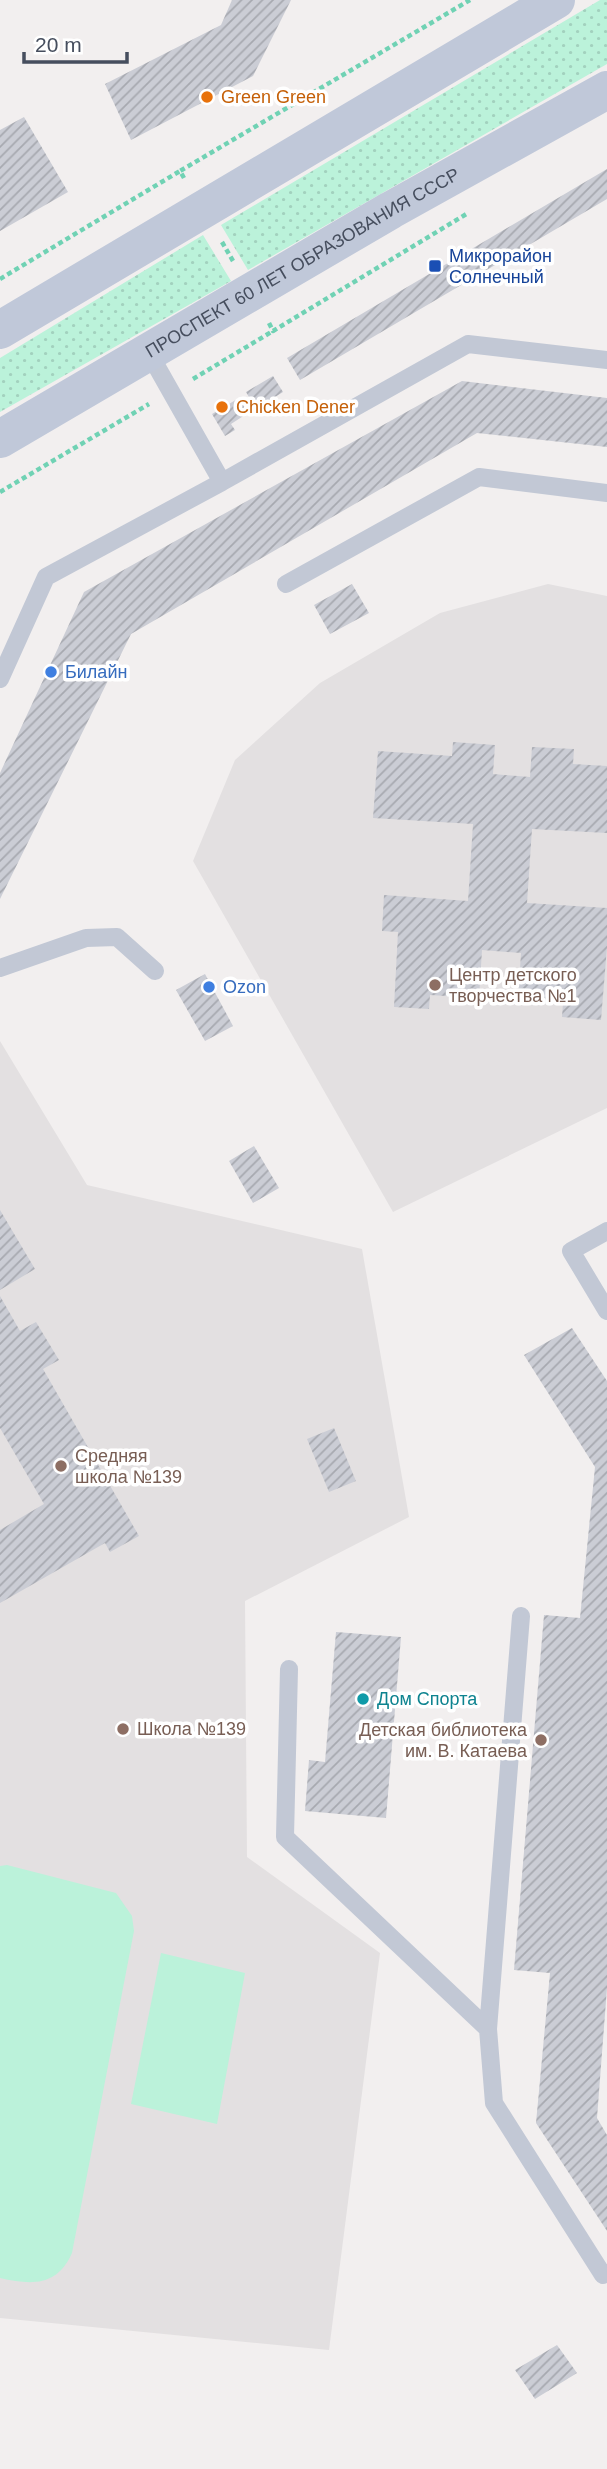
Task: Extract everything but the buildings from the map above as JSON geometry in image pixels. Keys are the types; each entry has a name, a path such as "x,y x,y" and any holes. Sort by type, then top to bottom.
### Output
{"main road":[{"path":"0,330 556,0"},
{"name":"ПРОСПЕКТ 60 ЛЕТ ОБРАЗОВАНИЯ СССР","path":"0,439 391,210 607,90"}],"lane":[{"path":"0,680 46,577 468,344 607,360"},
{"path":"149,353 222,482"},
{"path":"286,584 479,477 607,493"},
{"path":"0,968 86,938 117,937 155,971"},
{"path":"607,1231 571,1251 607,1311"},
{"path":"521,1616 488,2028 494,2103 603,2275 607,2273"},
{"path":"289,1669 285,1837 488,2028"}],"path":[{"path":"0,279 470,0"},
{"path":"180,171 186,181"},
{"path":"0,492 476,208"},
{"path":"221,240 234,263"},
{"path":"267,319 273,331"}],"shaded area":[{"name":"Центр детского творчества №1","path":"548,584 607,596 607,1108 393,1212 193,861 235,760 320,683 440,613"},
{"name":"Школа №139","path":"0,1041 87,1185 362,1249 409,1517 245,1601 247,1857 380,1953 329,2350 0,2318"}],"green space":[{"path":"600,0 607,0 607,64 248,270 221,225"},
{"path":"203,235 231,281 0,412 0,358"},
{"path":"7,1865 116,1893 132,1916 134,1931 72,2253 66,2264 51,2278 32,2282 0,2278 0,1866"},
{"path":"161,1953 245,1973 217,2124 131,2104"}],"place":[{"name":"Green Green","path":"207,97"},
{"name":"Микрорайон Солнечный","path":"435,266"},
{"name":"Chicken Dener","path":"222,407"},
{"name":"Билайн","path":"51,672"},
{"name":"Центр детского творчества №1","path":"435,985"},
{"name":"Ozon","path":"209,987"},
{"name":"Средняя школа №139","path":"61,1466"},
{"name":"Дом Спорта","path":"363,1699"},
{"name":"Школа №139","path":"123,1729"},
{"name":"Детская библиотека им. В. Катаева","path":"541,1740"}]}
